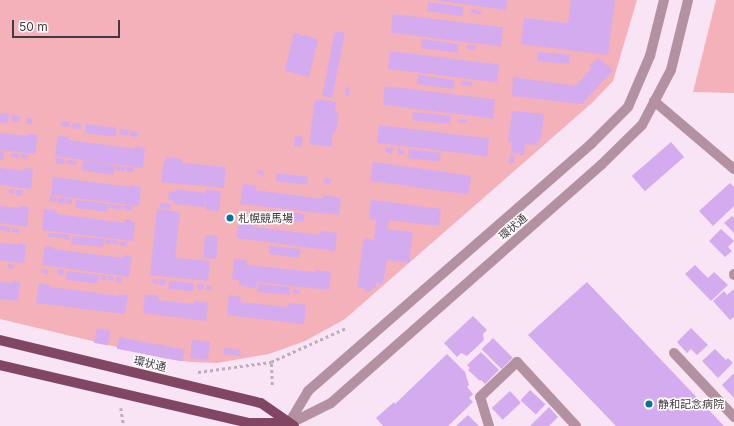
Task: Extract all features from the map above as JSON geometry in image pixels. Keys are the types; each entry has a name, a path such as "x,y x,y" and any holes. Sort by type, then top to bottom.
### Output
{"main road":[{"name":"環状通","path":"0,340 261,403 289,425"},
{"name":"環状通","path":"0,365 249,423 289,425"}],"street":[{"name":"環状通","path":"289,425 308,392 590,144 628,107 650,56 664,0"},
{"name":"環状通","path":"289,425 331,403 601,165 642,125 671,70 688,0"},
{"path":"654,101 734,169"},
{"path":"674,354 734,417"},
{"path":"489,426 480,398 517,362 576,426"}],"path":[{"path":"198,372 271,362 346,328"},
{"path":"271,362 272,386"},
{"path":"121,408 124,426"}],"shaded area":[{"name":"札幌競馬場","path":"0,0 637,0 613,81 593,102 345,319 305,341 269,354 217,363 190,362 163,358 0,319"},
{"path":"716,0 734,0 734,93 693,92"}],"building":[{"path":"435,0 507,0 506,10"},
{"path":"571,0 615,0 608,55 521,44 524,18 568,23"},
{"path":"428,2 464,7 462,16 427,11"},
{"path":"471,9 481,11 481,14 471,13"},
{"path":"393,14 503,28 501,46 391,33"},
{"path":"335,31 345,33 332,98 322,96"},
{"path":"294,33 318,39 309,77 285,71"},
{"path":"422,39 459,44 457,53 421,48"},
{"path":"467,45 476,46 476,50 467,49"},
{"path":"390,51 499,64 497,82 388,69"},
{"path":"538,52 570,55 569,64 537,61"},
{"path":"598,58 613,70 582,104 512,96 513,77 575,86 592,68 589,66"},
{"path":"418,75 455,80 453,89 417,84"},
{"path":"462,81 472,82 472,86 462,85"},
{"path":"385,86 495,100 493,118 383,105"},
{"path":"346,87 349,87 349,95 346,95"},
{"path":"315,99 336,102 335,112 339,113 336,132 333,132 331,147 309,144"},
{"path":"512,111 544,114 541,138 535,145 525,144 524,155 511,153 512,142 508,142"},
{"path":"413,112 451,116 450,124 412,120"},
{"path":"0,113 9,114 8,123 0,122"},
{"path":"12,115 20,116 19,122 11,122"},
{"path":"27,118 33,119 32,124 26,123"},
{"path":"458,119 467,120 467,123 458,122"},
{"path":"61,121 70,122 69,127 60,126"},
{"path":"72,123 81,124 80,129 71,128"},
{"path":"86,124 117,128 116,137 85,133"},
{"path":"379,125 489,139 487,156 377,143"},
{"path":"120,129 129,130 128,136 119,134"},
{"path":"131,131 138,132 137,137 130,136"},
{"path":"0,133 28,136 28,134 38,135 35,154 0,150"},
{"path":"58,136 69,137 69,140 135,149 135,146 145,148 143,168 55,156"},
{"path":"295,136 303,137 302,147 294,146"},
{"path":"671,142 684,157 645,191 632,176"},
{"path":"386,147 393,148 392,154 385,152"},
{"path":"398,149 404,150 403,155 398,154"},
{"path":"409,149 441,153 440,162 408,158"},
{"path":"0,151 4,151 3,160 0,160"},
{"path":"12,153 19,154 19,158 11,157"},
{"path":"21,154 28,155 27,159 20,158"},
{"path":"510,155 515,156 513,164 508,163"},
{"path":"167,157 182,159 182,163 226,167 224,188 161,182 164,161 166,161"},
{"path":"56,158 65,159 64,164 55,163"},
{"path":"67,160 77,161 77,165 67,164"},
{"path":"83,160 115,165 113,175 81,170"},
{"path":"373,162 471,176 468,195 370,181"},
{"path":"115,166 125,167 125,171 115,170"},
{"path":"126,167 133,167 133,172 126,171"},
{"path":"0,168 23,171 24,168 33,169 31,189 0,185"},
{"path":"257,170 264,171 263,175 257,174"},
{"path":"277,173 308,177 307,185 276,181"},
{"path":"53,177 130,187 130,185 141,187 139,206 51,195"},
{"path":"324,178 331,179 330,184 323,183"},
{"path":"730,183 734,187 734,206 713,226 699,211"},
{"path":"243,184 256,186 256,190 322,199 323,195 341,198 339,215 240,204"},
{"path":"9,189 14,189 14,194 8,193"},
{"path":"175,189 206,193 206,190 221,191 219,211 205,210 206,195 204,207 174,204 174,201 168,200 169,191 175,192"},
{"path":"16,190 23,190 22,196 16,195"},
{"path":"50,196 57,197 56,202 49,202"},
{"path":"59,197 65,198 64,204 58,203"},
{"path":"66,198 72,199 72,204 65,203"},
{"path":"76,200 109,204 108,212 75,208"},
{"path":"371,200 441,209 439,226 389,220 387,229 413,232 409,263 387,260 383,284 376,283 375,289 372,288 371,292 364,291 365,288 357,287 364,238 374,240 376,220 369,219"},
{"path":"160,203 171,204 171,209 160,208"},
{"path":"110,204 123,206 122,210 109,208"},
{"path":"124,205 132,206 132,211 124,210"},
{"path":"0,206 20,208 20,206 29,207 27,227 0,223"},
{"path":"44,209 57,211 57,214 125,223 125,219 131,220 131,222 135,223 133,241 42,230"},
{"path":"157,209 180,212 175,258 210,261 208,281 150,275"},
{"path":"273,210 305,214 304,222 272,218"},
{"path":"732,216 734,218 734,233 724,223"},
{"path":"239,222 254,224 253,227 320,235 320,231 337,233 335,251 236,238"},
{"path":"0,226 10,227 10,232 0,230"},
{"path":"12,228 19,229 19,233 12,232"},
{"path":"721,229 734,241 728,247 732,251 725,257 709,241"},
{"path":"48,233 63,234 63,238 48,237"},
{"path":"63,234 70,235 69,240 63,239"},
{"path":"205,235 218,236 216,259 203,258"},
{"path":"72,236 104,239 103,247 71,244"},
{"path":"106,239 111,240 111,244 105,243"},
{"path":"112,240 118,241 118,245 112,244"},
{"path":"120,241 127,242 126,247 119,245"},
{"path":"0,243 18,245 18,243 26,244 24,263 0,260"},
{"path":"45,246 54,247 54,249 123,258 124,255 132,256 129,277 42,265"},
{"path":"270,246 301,249 299,258 269,254"},
{"path":"234,259 247,260 246,265 315,272 315,270 331,272 329,290 257,282 256,288 246,287 246,281 245,286 239,285 239,280 232,280"},
{"path":"8,264 14,265 14,269 8,268"},
{"path":"695,265 708,278 714,272 728,285 711,301 685,274"},
{"path":"42,269 48,270 48,274 41,273"},
{"path":"58,269 64,270 63,275 57,274"},
{"path":"67,271 99,275 98,284 66,280"},
{"path":"101,275 107,276 106,280 100,279"},
{"path":"108,276 114,277 113,281 108,280"},
{"path":"117,277 122,278 122,283 116,282"},
{"path":"153,279 158,279 158,284 152,283"},
{"path":"159,279 166,280 165,285 159,285"},
{"path":"12,281 20,282 18,301 0,299 0,282 11,283"},
{"path":"169,281 194,283 193,291 168,289"},
{"path":"587,282 724,426 616,426 528,335"},
{"path":"39,283 50,285 50,287 119,296 119,294 128,295 125,314 36,303"},
{"path":"197,284 204,284 203,290 197,289"},
{"path":"258,284 290,287 289,295 257,292"},
{"path":"206,285 212,286 212,290 206,290"},
{"path":"293,289 300,290 299,294 292,293"},
{"path":"734,289 734,317 730,320 713,301 724,291 727,295"},
{"path":"145,294 159,296 158,300 193,304 194,301 208,303 206,321 143,313"},
{"path":"229,295 241,297 240,302 288,307 289,303 306,305 304,324 227,315"},
{"path":"473,316 487,330 483,334 484,340 467,356 461,353 457,357 444,343"},
{"path":"97,328 111,331 108,346 94,343"},
{"path":"691,328 708,345 697,355 691,349 687,353 677,342"},
{"path":"119,337 185,350 182,362 117,349"},
{"path":"493,338 513,358 501,369 482,349"},
{"path":"192,340 210,342 208,360 190,358"},
{"path":"224,348 241,350 240,356 223,354"},
{"path":"715,349 726,360 728,358 733,363 718,378 702,361"},
{"path":"481,352 499,370 485,384 468,370 470,368 467,365"},
{"path":"447,354 465,372 469,385 467,387 473,394 469,398 473,402 448,426 383,426 376,418 394,402 395,404"},
{"path":"734,373 734,398 722,385"},
{"path":"530,390 545,404 536,415 520,400"},
{"path":"510,391 521,403 503,420 492,408"},
{"path":"549,407 558,417 549,426 530,426"},
{"path":"468,415 479,426 456,426"}],"place":[{"name":"札幌競馬場","path":"230,218"},
{"name":"静和記念病院","path":"649,404"}]}
